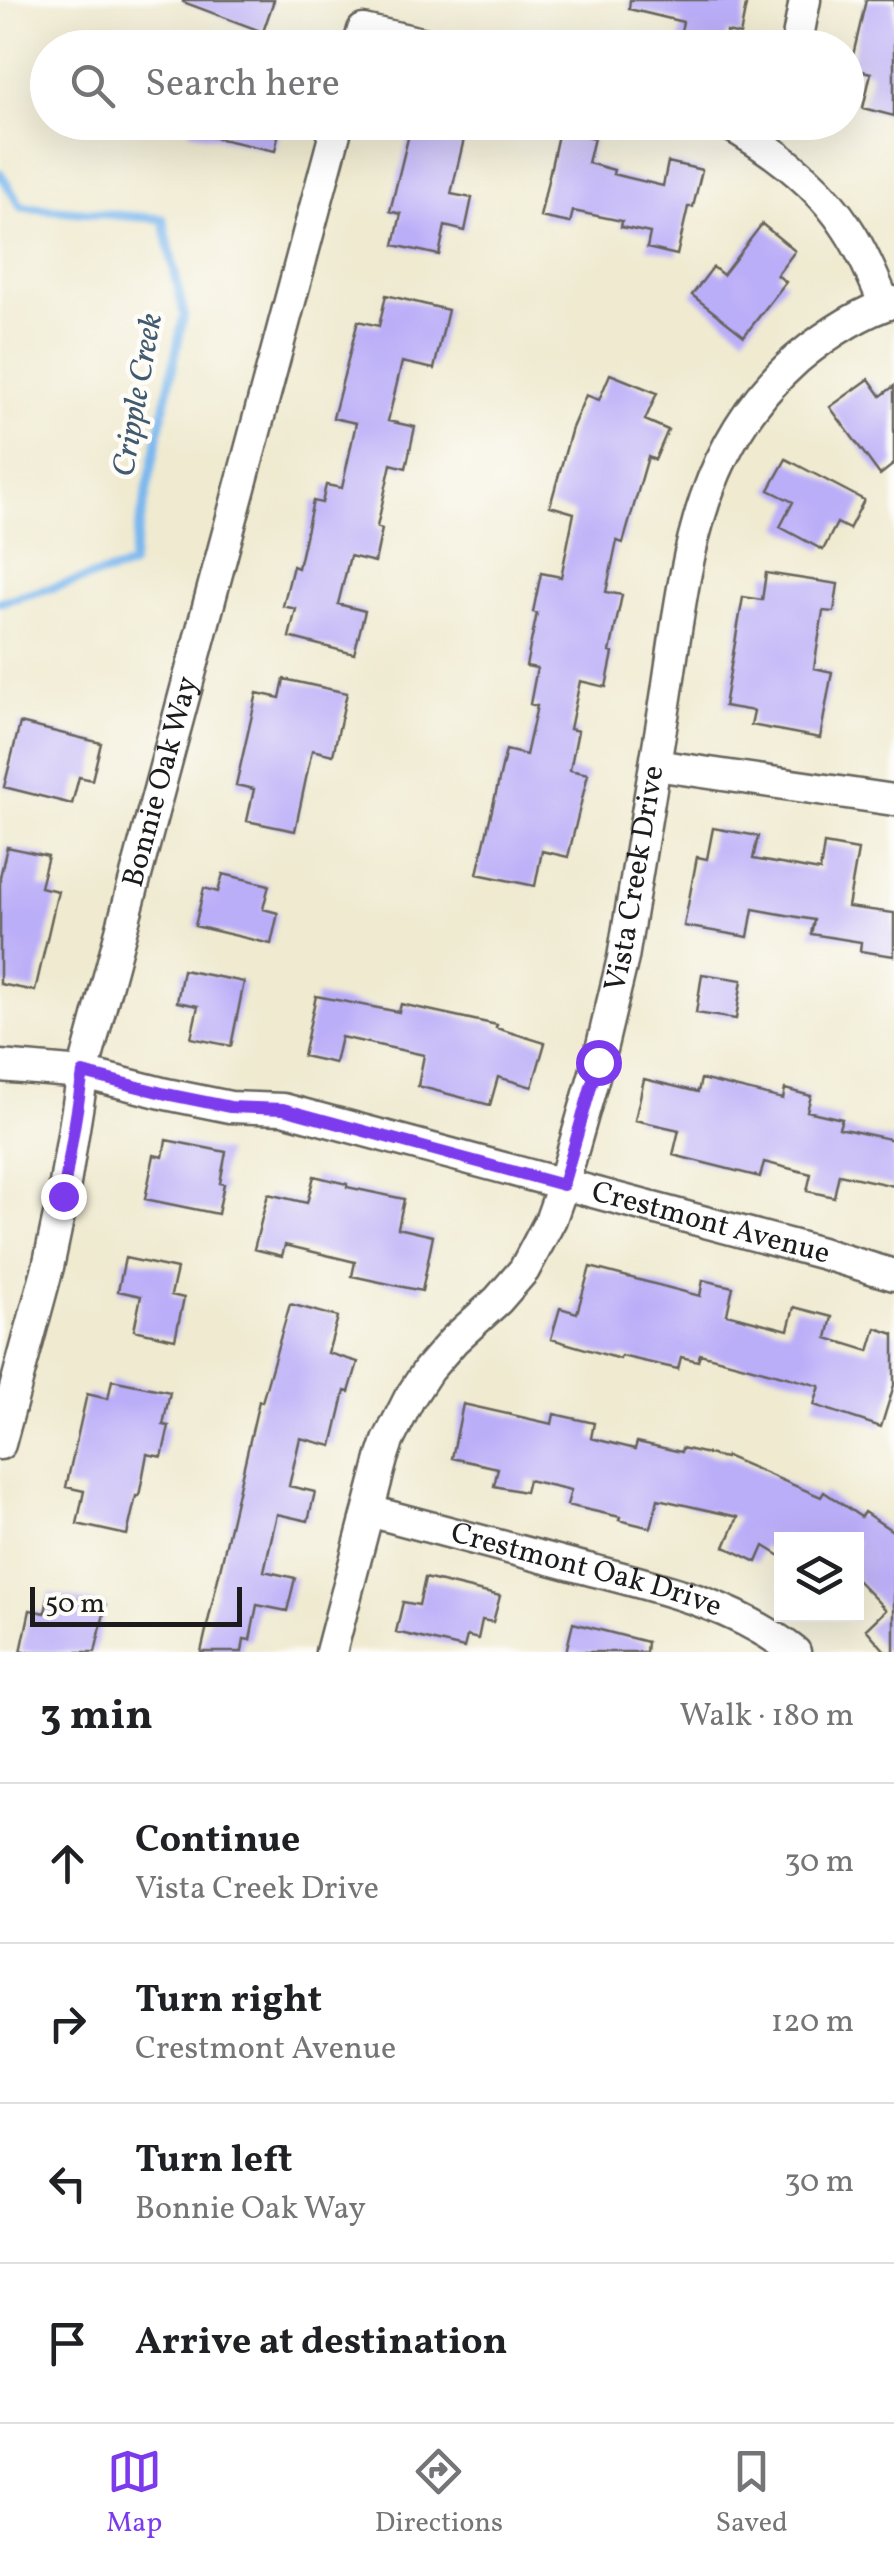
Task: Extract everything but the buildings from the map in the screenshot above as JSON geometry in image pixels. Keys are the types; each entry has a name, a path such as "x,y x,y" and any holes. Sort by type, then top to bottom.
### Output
{"street":[{"path":"801,30 805,0"},
{"name":"Bonnie Oak Way","path":"0,1444 48,1267 83,1073 333,140"},
{"path":"760,140 823,198 847,228 890,303"},
{"name":"Vista Creek Drive","path":"331,1652 388,1440 408,1399 454,1340 524,1270 563,1185 614,1004 702,502 723,454 752,407 784,370 817,342 890,303"},
{"path":"655,765 894,800"},
{"name":"Crestmont Avenue","path":"0,1066 83,1073 230,1107 283,1109 894,1275"},
{"name":"Crestmont Oak Drive","path":"369,1511 712,1604 750,1621 795,1652"}],"waterway":[{"name":"Cripple Creek","path":"0,173 21,207 163,219 184,314 131,566 0,602"}],"route":[{"path":"63,1196 83,1073 230,1107 283,1109 563,1185 598,1062"}]}
